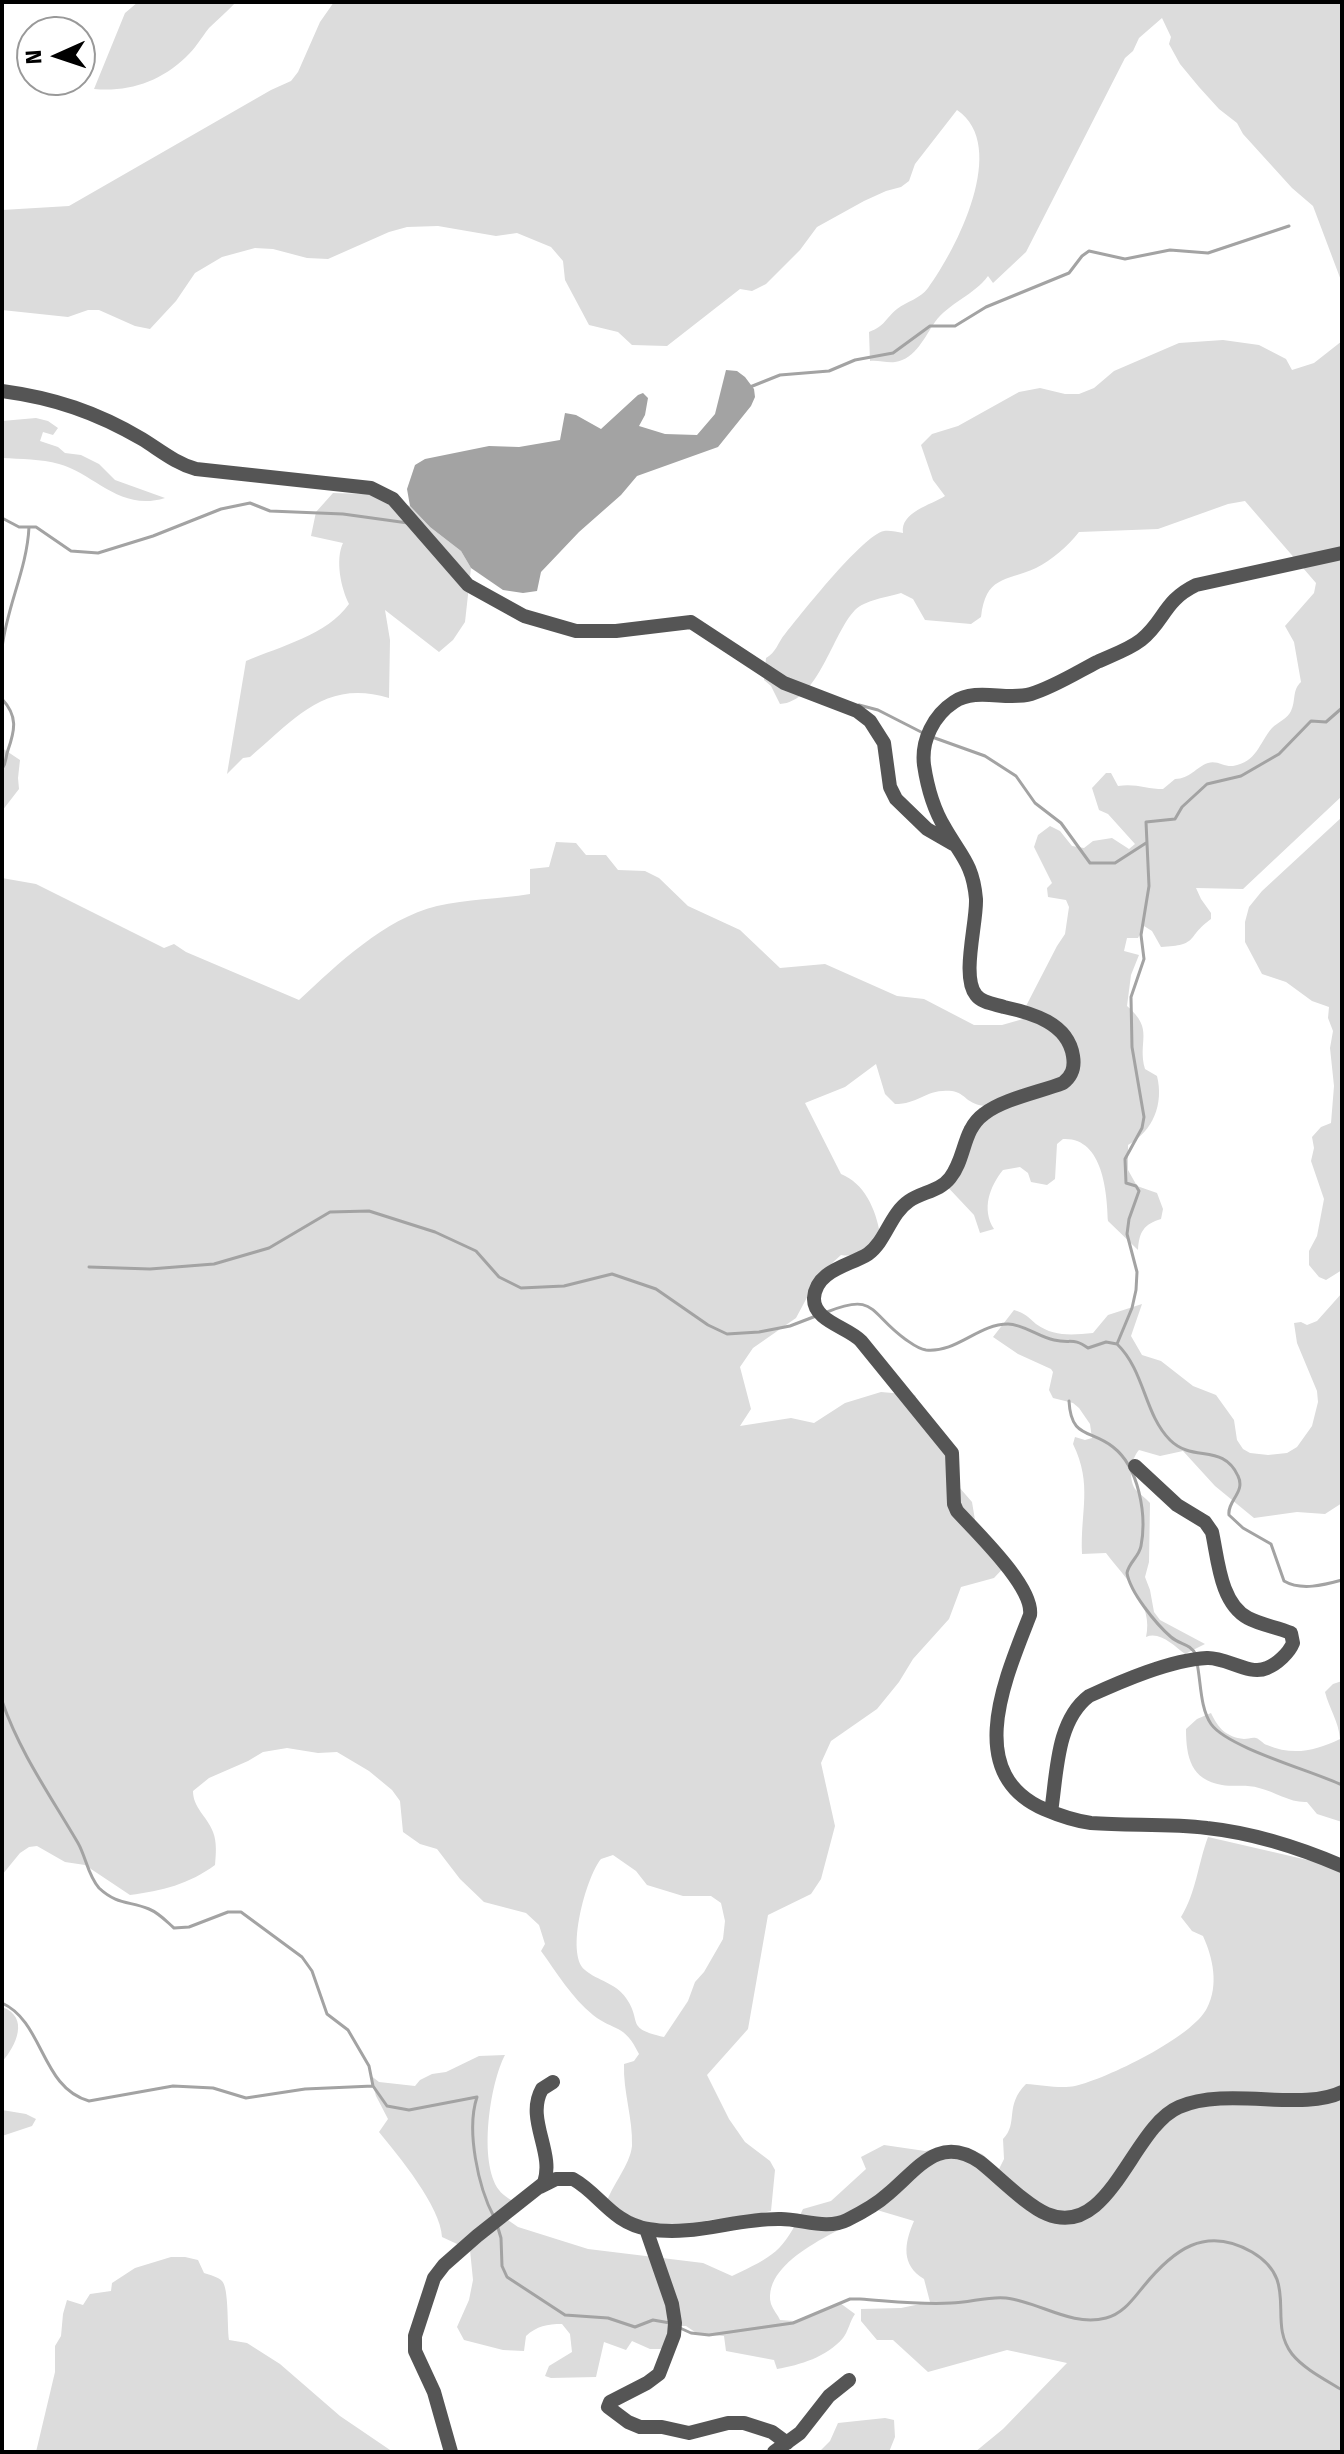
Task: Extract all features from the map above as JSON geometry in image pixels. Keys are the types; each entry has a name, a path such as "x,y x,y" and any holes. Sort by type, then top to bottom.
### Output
{"street":[{"path":"2,391 71,404 142,440 173,460 196,469 371,488 382,492 393,499 468,585 513,610 548,624 595,632 691,622 784,683 857,711 870,721 884,743 890,787 896,799 927,829 957,846"},
{"path":"1342,553 1196,585 1180,593 1167,605 1142,639 1059,682 1025,695 961,697 945,708 931,729 924,762 934,804 971,871 976,900 970,967 974,992 982,1000 1040,1017 1052,1024 1069,1043 1074,1062 1072,1074 1063,1083 981,1116 972,1125 949,1179 939,1188 908,1202 897,1213 873,1250 836,1268 825,1277 816,1288 814,1300 821,1315 861,1341 952,1453 957,1511 1015,1578 1030,1604 1030,1615 1003,1688 997,1728 998,1756 1004,1776 1013,1789 1032,1804 1092,1823 1211,1828 1300,1850 1342,1866"},
{"path":"1051,1812 1065,1732 1079,1704 1089,1696 1190,1660 1216,1658 1249,1669 1263,1670 1281,1659 1293,1643 1291,1633 1246,1617 1236,1608 1220,1573 1209,1526 1177,1505 1135,1466"},
{"path":"540,2187 547,2171 536,2105 542,2089 553,2082"},
{"path":"451,2452 431,2384 415,2351 419,2321 434,2278 444,2265 518,2202 556,2179 573,2179 620,2218 646,2229 683,2232 768,2218 839,2223 878,2202 925,2161 947,2151 969,2154 1045,2214 1061,2218 1079,2216 1096,2207 1148,2135 1178,2107 1223,2098 1323,2098 1342,2092"},
{"path":"646,2229 675,2315 674,2335 659,2374 610,2402 608,2407 628,2422 640,2427 662,2427 689,2433 728,2423 744,2423 772,2432 780,2448 807,2425 829,2396 849,2380"}],"shaded area":[{"path":"138,2 236,2 209,28 189,54 166,73 132,87 96,89 125,13"},
{"path":"334,2 1342,2 1342,283 1313,206 1292,188 1243,134 1237,123 1219,109 1180,64 1169,44 1171,37 1162,18 1139,38 1133,51 1125,58 1026,252 993,283 988,276 976,289 947,309 914,352 895,362 870,361 869,332 928,288 952,249 973,198 979,148 972,126 957,110 915,164 909,181 817,227 800,250 766,284 752,291 740,289 667,346 632,345 618,332 589,325 565,280 563,261 551,247 517,233 496,236 438,226 407,227 389,232 328,259 255,248 222,257 195,273 176,301 150,329 135,326 99,310 88,310 68,317 2,310 2,210 69,206 291,81 320,22"},
{"path":"1223,340 1259,345 1286,359 1292,370 1314,363 1342,341 1342,796 1243,889 1196,888 1211,913 1211,919 1187,942 1161,947 1152,931 1144,926 1138,938 1127,938 1124,951 1139,955 1131,975 1127,1006 1143,1029 1145,1069 1157,1076 1159,1086 1157,1106 1150,1124 1128,1145 1128,1170 1137,1186 1157,1193 1163,1209 1161,1219 1150,1223 1144,1230 1138,1250 1108,1221 1100,1168 1087,1147 1076,1141 1063,1139 1057,1144 1055,1179 1047,1185 1031,1182 1028,1173 1020,1167 1003,1170 989,1198 988,1214 994,1229 980,1233 974,1215 942,1181 964,1135 964,1126 969,1125 987,1106 975,1104 952,1091 895,1104 885,1094 876,1064 845,1087 805,1103 841,1174 856,1184 868,1198 880,1234 864,1251 841,1255 819,1275 796,1318 753,1348 740,1367 751,1409 740,1426 791,1418 814,1423 845,1403 881,1392 915,1395 920,1407 947,1436 959,1487 972,1502 976,1526 1008,1563 994,1578 961,1587 949,1619 913,1659 899,1682 877,1709 831,1741 821,1763 835,1826 821,1879 811,1894 768,1915 748,2029 707,2075 729,2119 745,2142 770,2161 775,2170 771,2211 708,2220 695,2226 636,2219 606,2204 632,2146 624,2064 634,2061 639,2054 634,2044 624,2033 593,2015 572,1993 541,1951 545,1944 539,1925 526,1913 484,1902 460,1879 437,1849 420,1844 403,1832 400,1801 392,1790 369,1771 337,1752 318,1753 287,1748 263,1752 209,1778 193,1791 195,1802 214,1836 215,1865 175,1886 130,1895 85,1865 65,1862 37,1846 20,1853 2,1875 2,878 36,884 164,948 174,944 299,1000 363,944 417,912 448,904 530,894 530,869 549,867 556,842 576,843 586,855 606,855 618,870 645,871 659,878 688,906 740,930 780,968 825,964 897,996 924,999 974,1025 1002,1025 1023,1019 1025,1008 1065,934 1069,907 1066,900 1048,897 1047,888 1052,883 1034,847 1038,835 1050,826 1060,831 1072,846 1084,848 1093,841 1112,838 1129,849 1135,844 1108,814 1099,810 1092,788 1106,773 1111,773 1118,786 1163,789 1175,779 1185,777 1208,763 1233,766 1252,756 1272,728 1291,711 1296,688 1301,682 1294,642 1285,626 1314,593 1316,583 1245,501 1158,529 1079,532 1048,561 992,587 983,604 981,617 971,624 925,620 913,599 901,593 865,604 855,610 847,621 805,692 793,700 780,704 771,686 764,680 766,658 862,546 884,531 903,533 903,526 911,514 945,496 933,480 921,445 932,434 958,426 1019,392 1040,388 1079,394 1094,388 1114,371 1179,343","holes":["613,1855 636,1871 647,1885 683,1896 711,1896 721,1903 725,1921 723,1939 664,2037 639,2027 626,1998 585,1970 579,1961 577,1933 580,1915 595,1868 601,1859"]},
{"path":"726,370 737,371 745,377 754,389 755,397 718,447 637,476 541,572 537,591 523,593 503,590 471,568 461,551 430,527 410,506 407,489 415,465 425,459 489,446 519,447 560,440 565,413 576,415 601,429 643,393 648,398 639,426 665,434 697,435 715,414"},
{"path":"36,418 58,428 53,435 43,432 40,441 99,464 115,480 165,498 135,500 59,464 2,458 2,421"},
{"path":"333,493 368,494 410,506 430,527 461,551 471,568 465,622 453,640 439,652 385,610 390,640 389,698 347,694 329,698 297,717 227,774 246,661 316,632 340,615 349,604 340,574 339,557 343,543 311,536 316,512"},
{"path":"2,748 20,760 19,789 2,811"},
{"path":"1342,817 1342,1270 1326,1280 1309,1265 1309,1251 1317,1236 1324,1199 1311,1161 1314,1148 1312,1137 1321,1127 1331,1123 1334,1086 1330,1048 1333,1031 1328,1018 1329,1007 1312,1001 1286,982 1262,974 1245,942 1245,922 1249,907 1262,891"},
{"path":"1342,1293 1342,1503 1325,1514 1297,1512 1254,1518 1215,1486 1183,1451 1160,1456 1139,1450 1132,1463 1131,1474 1135,1489 1150,1503 1149,1562 1145,1577 1154,1612 1160,1620 1205,1644 1185,1654 1162,1638 1146,1637 1146,1613 1129,1582 1106,1553 1082,1554 1083,1472 1073,1444 1075,1437 1085,1440 1092,1438 1090,1424 1073,1403 1053,1398 1049,1390 1051,1369 1018,1354 993,1337 1014,1310 1050,1331 1078,1334 1093,1333 1108,1315 1142,1304 1131,1336 1142,1355 1161,1361 1193,1386 1216,1395 1234,1420 1237,1440 1243,1449 1268,1455 1287,1453 1297,1447 1312,1426 1318,1402 1317,1391 1297,1343 1294,1323 1307,1325 1317,1321"},
{"path":"1342,1681 1342,1822 1317,1814 1307,1802 1254,1787 1212,1782 1203,1778 1192,1766 1186,1729 1197,1719 1211,1713 1227,1734 1244,1739 1256,1738 1286,1750 1313,1749 1340,1739 1325,1692"},
{"path":"1208,1837 1312,1861 1342,1872 1342,2452 975,2452 1003,2429 1067,2363 1007,2350 928,2372 893,2340 877,2340 861,2321 861,2309 901,2308 930,2302 924,2279 908,2261 908,2238 914,2221 877,2210 809,2246 779,2272 771,2287 771,2304 780,2320 795,2321 840,2303 855,2314 837,2345 804,2362 777,2369 774,2360 726,2351 724,2336 698,2334 686,2326 675,2326 665,2349 650,2349 632,2341 626,2350 604,2342 596,2377 551,2378 545,2376 549,2366 572,2352 570,2334 562,2324 542,2326 530,2333 526,2336 524,2351 503,2350 464,2340 457,2327 469,2300 473,2280 470,2250 442,2237 427,2197 379,2132 388,2119 370,2075 379,2082 415,2086 432,2074 446,2072 479,2056 505,2055 491,2103 488,2142 493,2177 501,2192 519,2205 505,2218 518,2227 588,2249 703,2263 732,2276 776,2251 803,2209 831,2201 866,2169 861,2157 884,2145 925,2151 956,2145 982,2154 999,2169 1004,2159 1003,2139 1010,2127 1015,2100 1026,2084 1064,2087 1089,2082 1167,2044 1199,2019 1211,1999 1214,1981 1212,1962 1203,1936 1192,1931 1181,1917"},
{"path":"2,2007 16,2018 18,2032 2,2062"},
{"path":"2,2110 36,2119 32,2126 2,2136"},
{"path":"171,2257 198,2260 204,2273 222,2281 227,2299 229,2340 247,2343 280,2364 340,2416 393,2452 36,2452 55,2372 55,2346 61,2336 67,2300 83,2305 90,2294 111,2291 112,2283 135,2268"},
{"path":"885,2418 894,2420 895,2437 889,2452 819,2452 830,2441 838,2423"}],"waterway":[{"path":"750,387 780,375 829,371 855,360 893,353 930,326 955,326 986,307 1069,273 1089,251 1125,259 1170,250 1208,253 1289,226"},
{"path":"2,518 19,527 36,527 71,551 98,553 153,536 221,509 250,503 270,511 343,514 408,523"},
{"path":"2,648 25,558 29,527"},
{"path":"2,699 11,711 14,723 2,769"},
{"path":"859,705 878,710 925,734"},
{"path":"1117,1344 1136,1290 1137,1272 1127,1234 1139,1191 1136,1186 1126,1183 1125,1159 1142,1128 1144,1117 1132,1047 1131,997 1144,959 1141,935 1149,886 1146,822 1175,819 1182,807 1207,784 1241,776 1279,754 1311,721 1326,722 1342,708"},
{"path":"932,737 985,756 1016,776 1035,803 1061,823 1090,863 1115,863 1146,843"},
{"path":"89,1267 150,1269 214,1264 269,1248 330,1212 369,1211 435,1232 476,1251 499,1277 521,1288 564,1286 612,1274 656,1289 708,1325 727,1334 790,1326 816,1316"},
{"path":"827,1312 843,1306 864,1305 905,1339 926,1350 948,1347 987,1328 1008,1324 1088,1348 1106,1342 1117,1344"},
{"path":"1117,1344 1133,1367 1161,1430 1170,1440 1188,1451 1216,1456 1232,1466 1240,1487 1229,1515 1243,1528 1271,1544 1284,1581 1305,1586 1342,1580"},
{"path":"1069,1401 1073,1422 1078,1428 1113,1447 1135,1479 1142,1506 1143,1534 1140,1550 1127,1573 1129,1581 1144,1607 1165,1631 1174,1640 1191,1648 1196,1655"},
{"path":"1197,1663 1205,1710 1211,1724 1220,1733 1252,1750 1342,1785"},
{"path":"2,1701 27,1756 78,1843 99,1888 118,1900 153,1911 174,1928 189,1927 228,1912 241,1912 302,1957 312,1971 327,2014 348,2030 369,2066 373,2086 387,2106 409,2110 477,2097 473,2125 475,2158 494,2217"},
{"path":"2,2003 27,2024 61,2083 73,2094 89,2101 173,2086 213,2088 246,2098 305,2089 373,2086"},
{"path":"498,2228 502,2266 507,2277 565,2315 608,2318 635,2327 653,2320 670,2323"},
{"path":"680,2328 709,2335 793,2323 850,2299 958,2303 1006,2298 1068,2317 1106,2318 1127,2306 1154,2274 1178,2253 1205,2241 1219,2241 1235,2244 1267,2263 1279,2288 1282,2328 1292,2354 1342,2390"}]}
